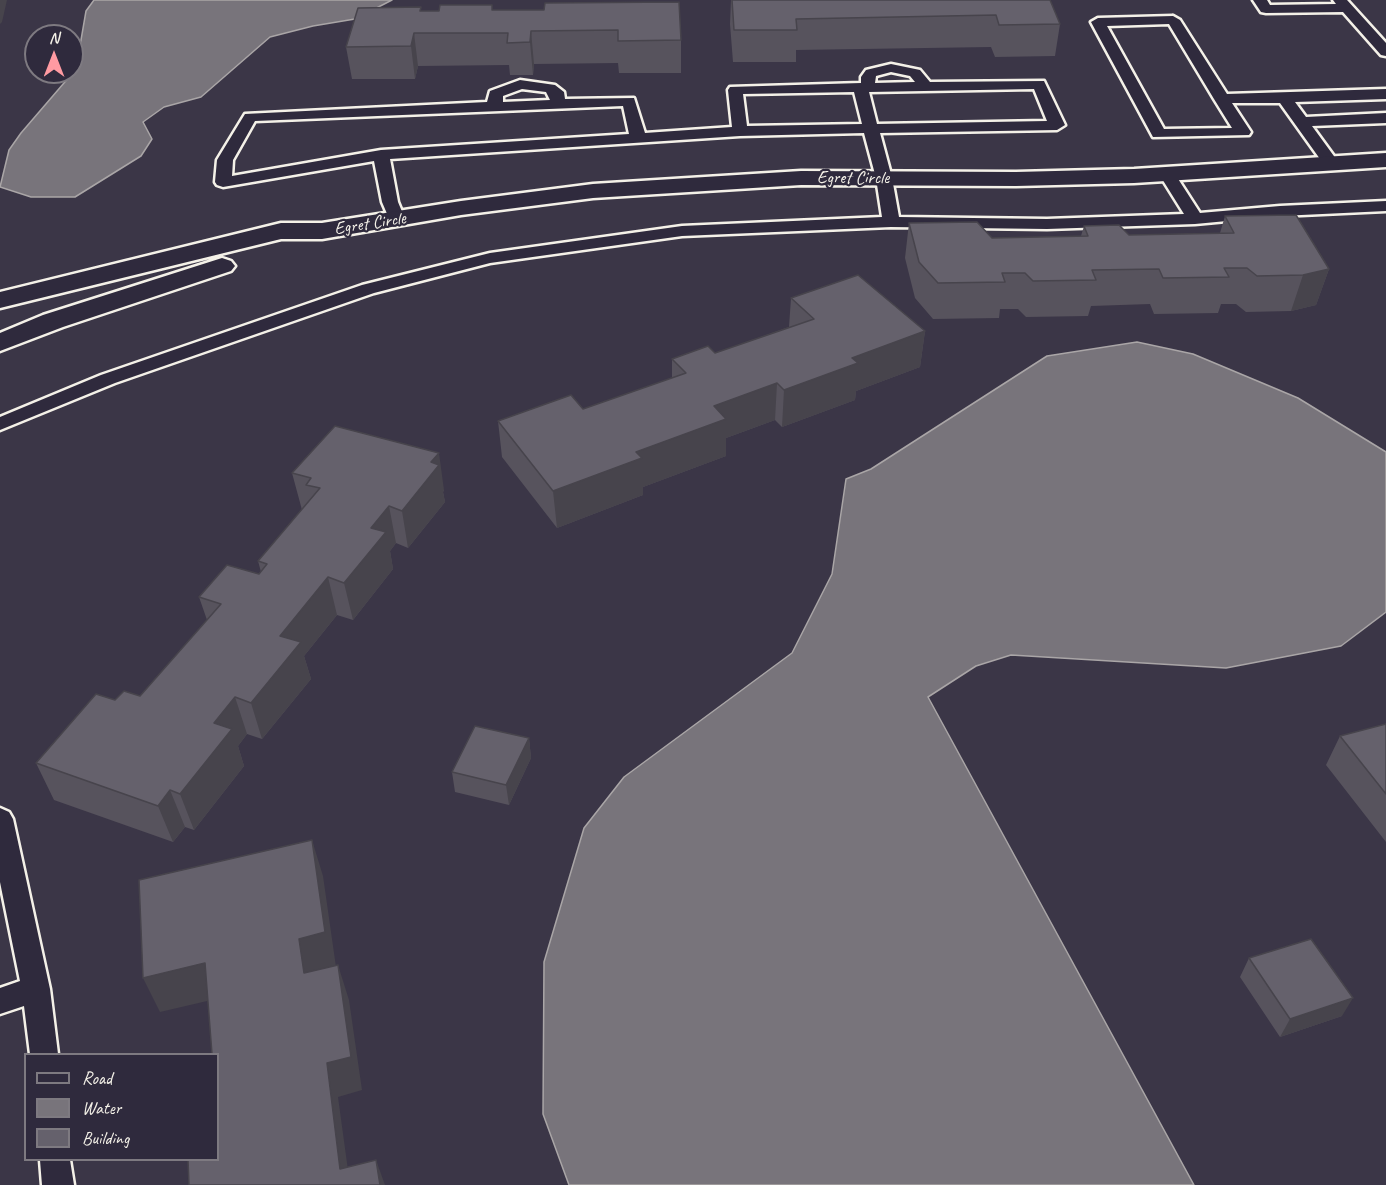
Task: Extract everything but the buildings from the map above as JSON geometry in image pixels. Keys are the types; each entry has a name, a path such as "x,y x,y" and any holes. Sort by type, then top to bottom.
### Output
{"street":[{"name":"Egret Circle","path":"11,297 281,231 322,231 592,191 717,181 884,178 1016,179 1167,174 1386,160"},
{"name":"Egret Circle","path":"0,343 53,321 292,246 322,231"},
{"path":"0,274 11,297 53,321"}],"lane":[{"path":"1260,0 1266,9 1343,4 1386,52"},
{"path":"1173,20 1222,99 1243,132 1159,134 1098,22 1173,20"},
{"path":"495,107 495,94 520,84 550,88 556,92 558,104"},
{"path":"638,137 629,101 250,117 225,160 223,182 381,156 638,137 740,131 1057,125 1039,84 926,86 735,90 740,131"},
{"path":"864,88 871,128 884,178 891,222"},
{"path":"1222,99 1386,94"},
{"path":"1342,95 1362,119"},
{"path":"1284,98 1331,163"},
{"path":"1302,122 1386,118"},
{"path":"381,156 390,202 397,219"},
{"path":"1167,174 1195,219"},
{"path":"0,424 108,379 368,289 490,258 682,231 891,222 1047,224 1195,219 1280,211 1386,206"},
{"path":"0,819 36,989 44,1053"},
{"path":"0,1001 36,989"},
{"path":"55,1161 58,1185"}],"water":[{"path":"94,0 392,0 355,19 313,26 270,37 201,97 164,107 143,122 152,139 141,156 75,197 31,197 0,187 9,150 21,133 63,84 84,84 84,24 86,11"},
{"path":"1137,342 1193,354 1298,398 1386,452 1386,612 1341,646 1226,668 1011,655 976,666 928,697 1194,1185 569,1185 543,1114 544,962 584,828 624,777 792,653 832,574 846,479 871,469 1047,356"}]}
